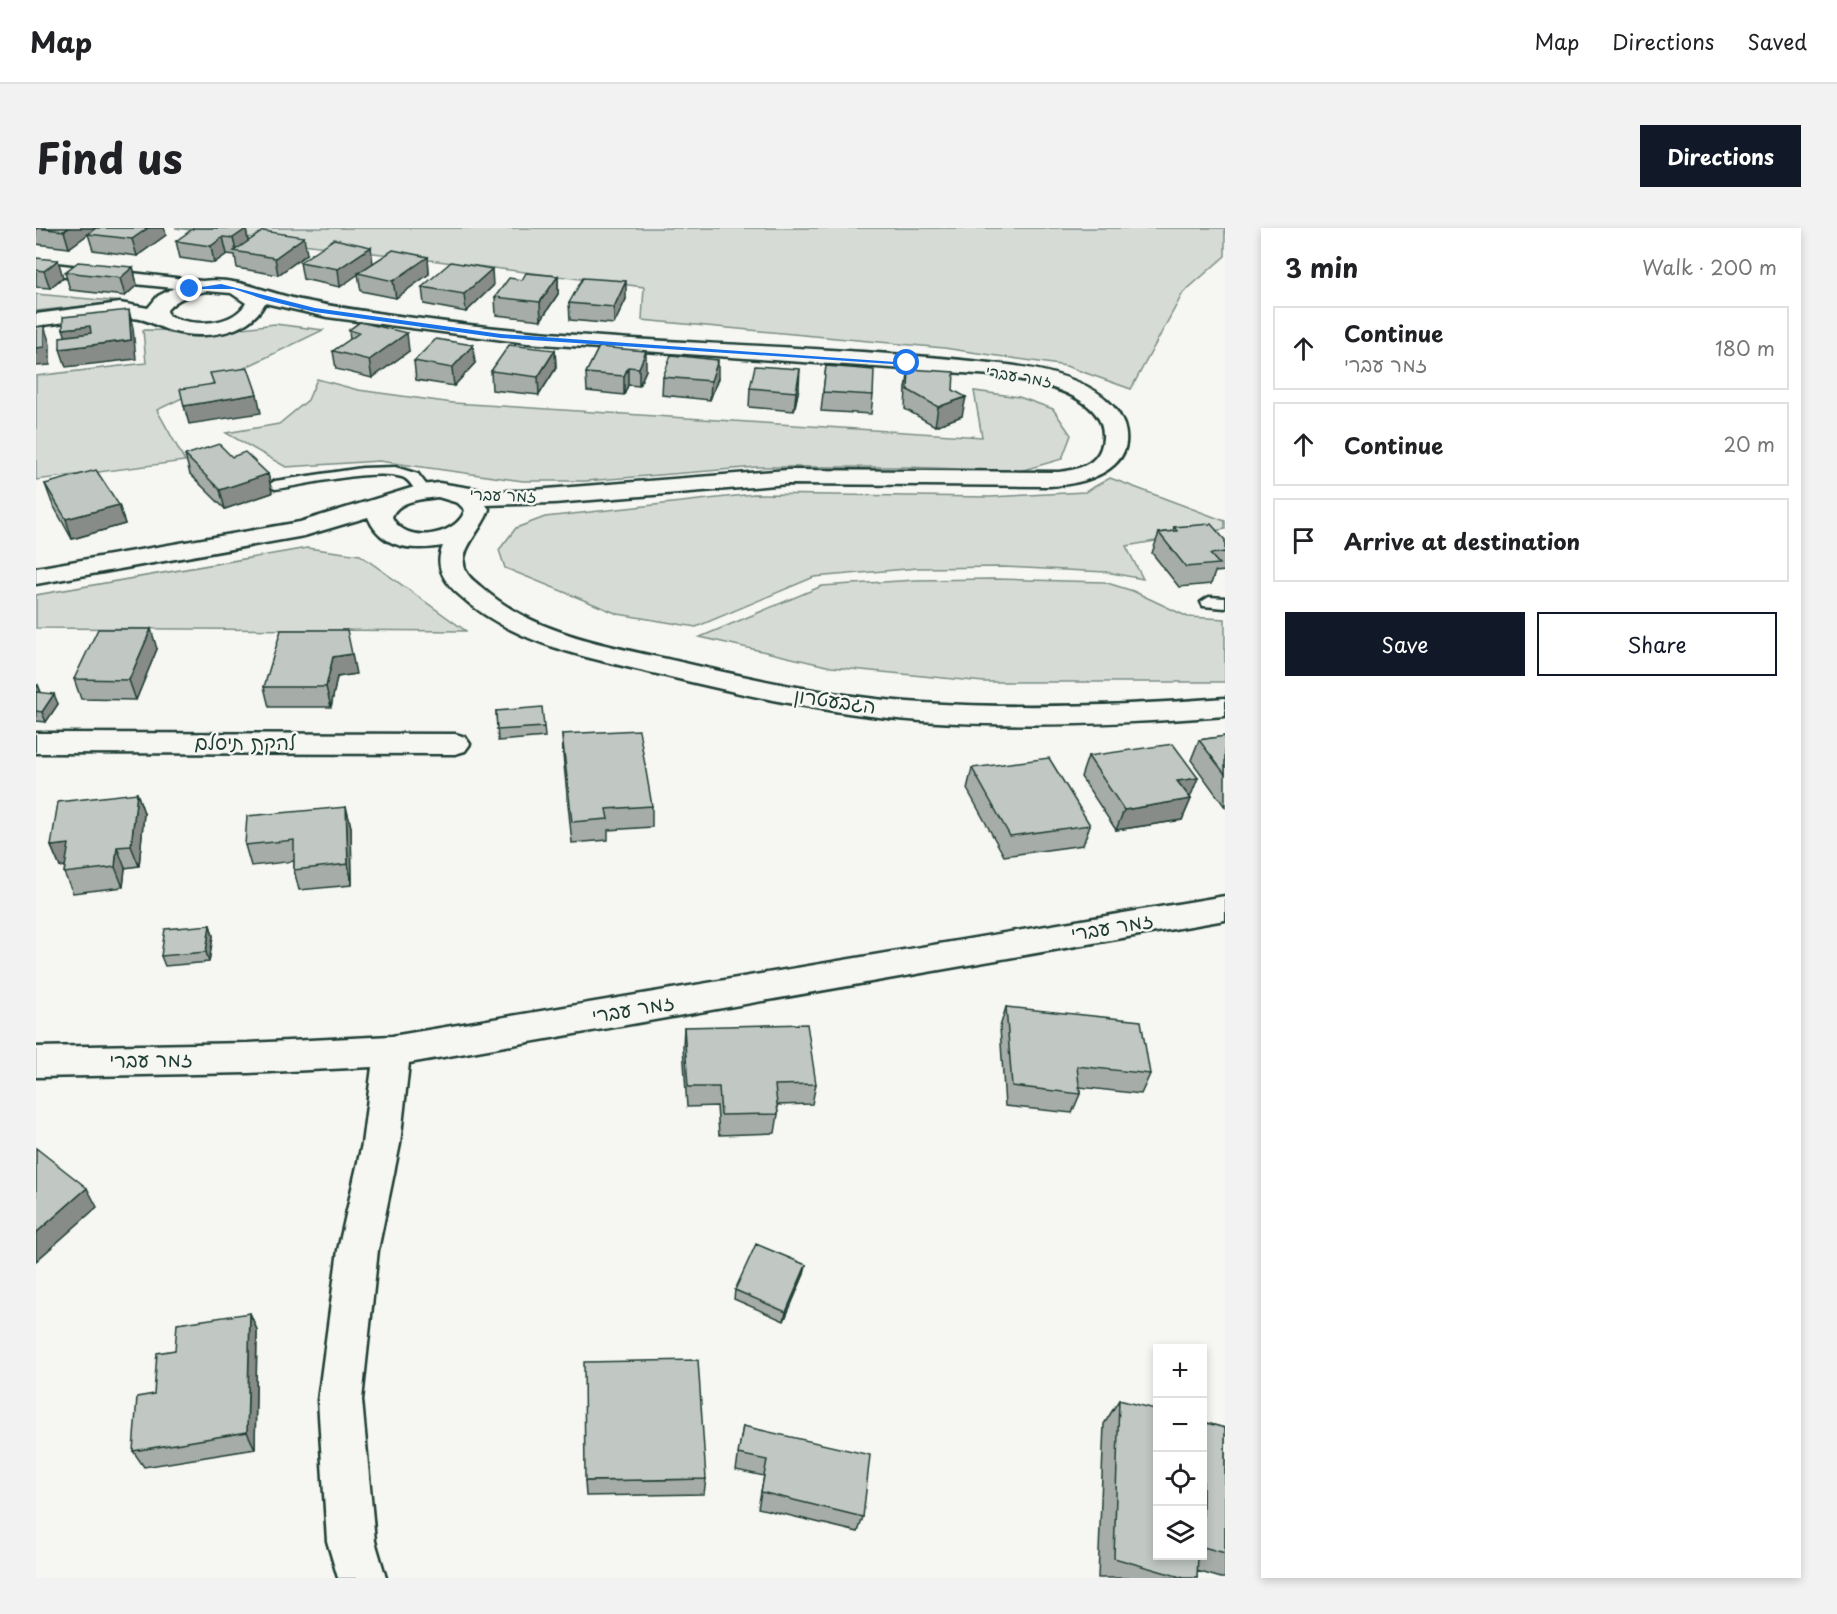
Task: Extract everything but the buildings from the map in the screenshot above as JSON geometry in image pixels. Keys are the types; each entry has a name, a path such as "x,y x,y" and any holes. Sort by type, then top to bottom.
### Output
{"street":[{"path":"36,267 221,286"},
{"path":"145,279 160,282 166,288 163,304"},
{"path":"36,320 99,312 138,312 163,304 190,289 221,286"},
{"name":"זמר עברי","path":"221,286 315,310 542,340 838,358 1024,374 1055,381 1085,394 1103,408 1111,421 1114,433 1114,444 1101,465 1089,473 1067,478 1007,480 789,477 552,496 489,498 423,491"},
{"path":"246,291 253,296 256,302 254,309 247,315"},
{"name":"זמר עברי","path":"163,304 175,325 197,327 221,325 247,315 280,310 315,310"},
{"path":"36,576 304,530 390,503 408,494 423,491"},
{"path":"454,493 474,504 477,512 471,524"},
{"name":"זמר עברי","path":"304,530 345,528 427,541 457,535 471,524 498,511 552,496"},
{"path":"390,503 381,516 382,524 393,534"},
{"name":"הגבעטרון","path":"471,524 450,561 455,576 474,597 526,626 611,655 753,688 843,704 919,712 992,716 1087,716 1225,707"},
{"name":"הגבעטרון","path":"393,534 466,588"},
{"name":"להקת תיסלם","path":"36,743 455,744"},
{"name":"זמר עברי","path":"36,1062 248,1058 392,1051 1225,908"},
{"path":"362,1578 351,1541 340,1400 358,1250 381,1143 392,1051"}],"lane":[{"path":"275,485 390,472 408,474 415,478 423,491"}],"shaded area":[{"path":"175,228 1225,228 1225,256 1183,293 1131,389 1066,366 944,348 642,320 644,287"},
{"path":"36,294 122,302 36,311"},
{"path":"275,324 323,330 157,410 185,461 36,480 36,376 146,363 143,330 219,331"},
{"path":"317,379 358,390 453,403 982,437 974,391 1019,397 1053,409 1071,435 1062,459 1020,471 904,467 757,467 586,481 523,481 379,461 286,467 226,433 279,424 308,400"},
{"path":"1110,478 1225,521 1225,529 1126,546 1143,579 1106,572 1003,567 918,568 814,577 696,627 618,614 505,568 499,550 516,528 545,517 754,494 990,497 1085,492"},
{"path":"307,548 360,555 466,631 36,628 36,595"},
{"path":"995,579 1104,582 1133,591 1188,617 1225,619 1225,682 984,682 831,667 700,637 822,586 915,580"}],"route":[{"path":"190,289 206,286 235,288 268,299 315,310 501,336 907,363"}]}
